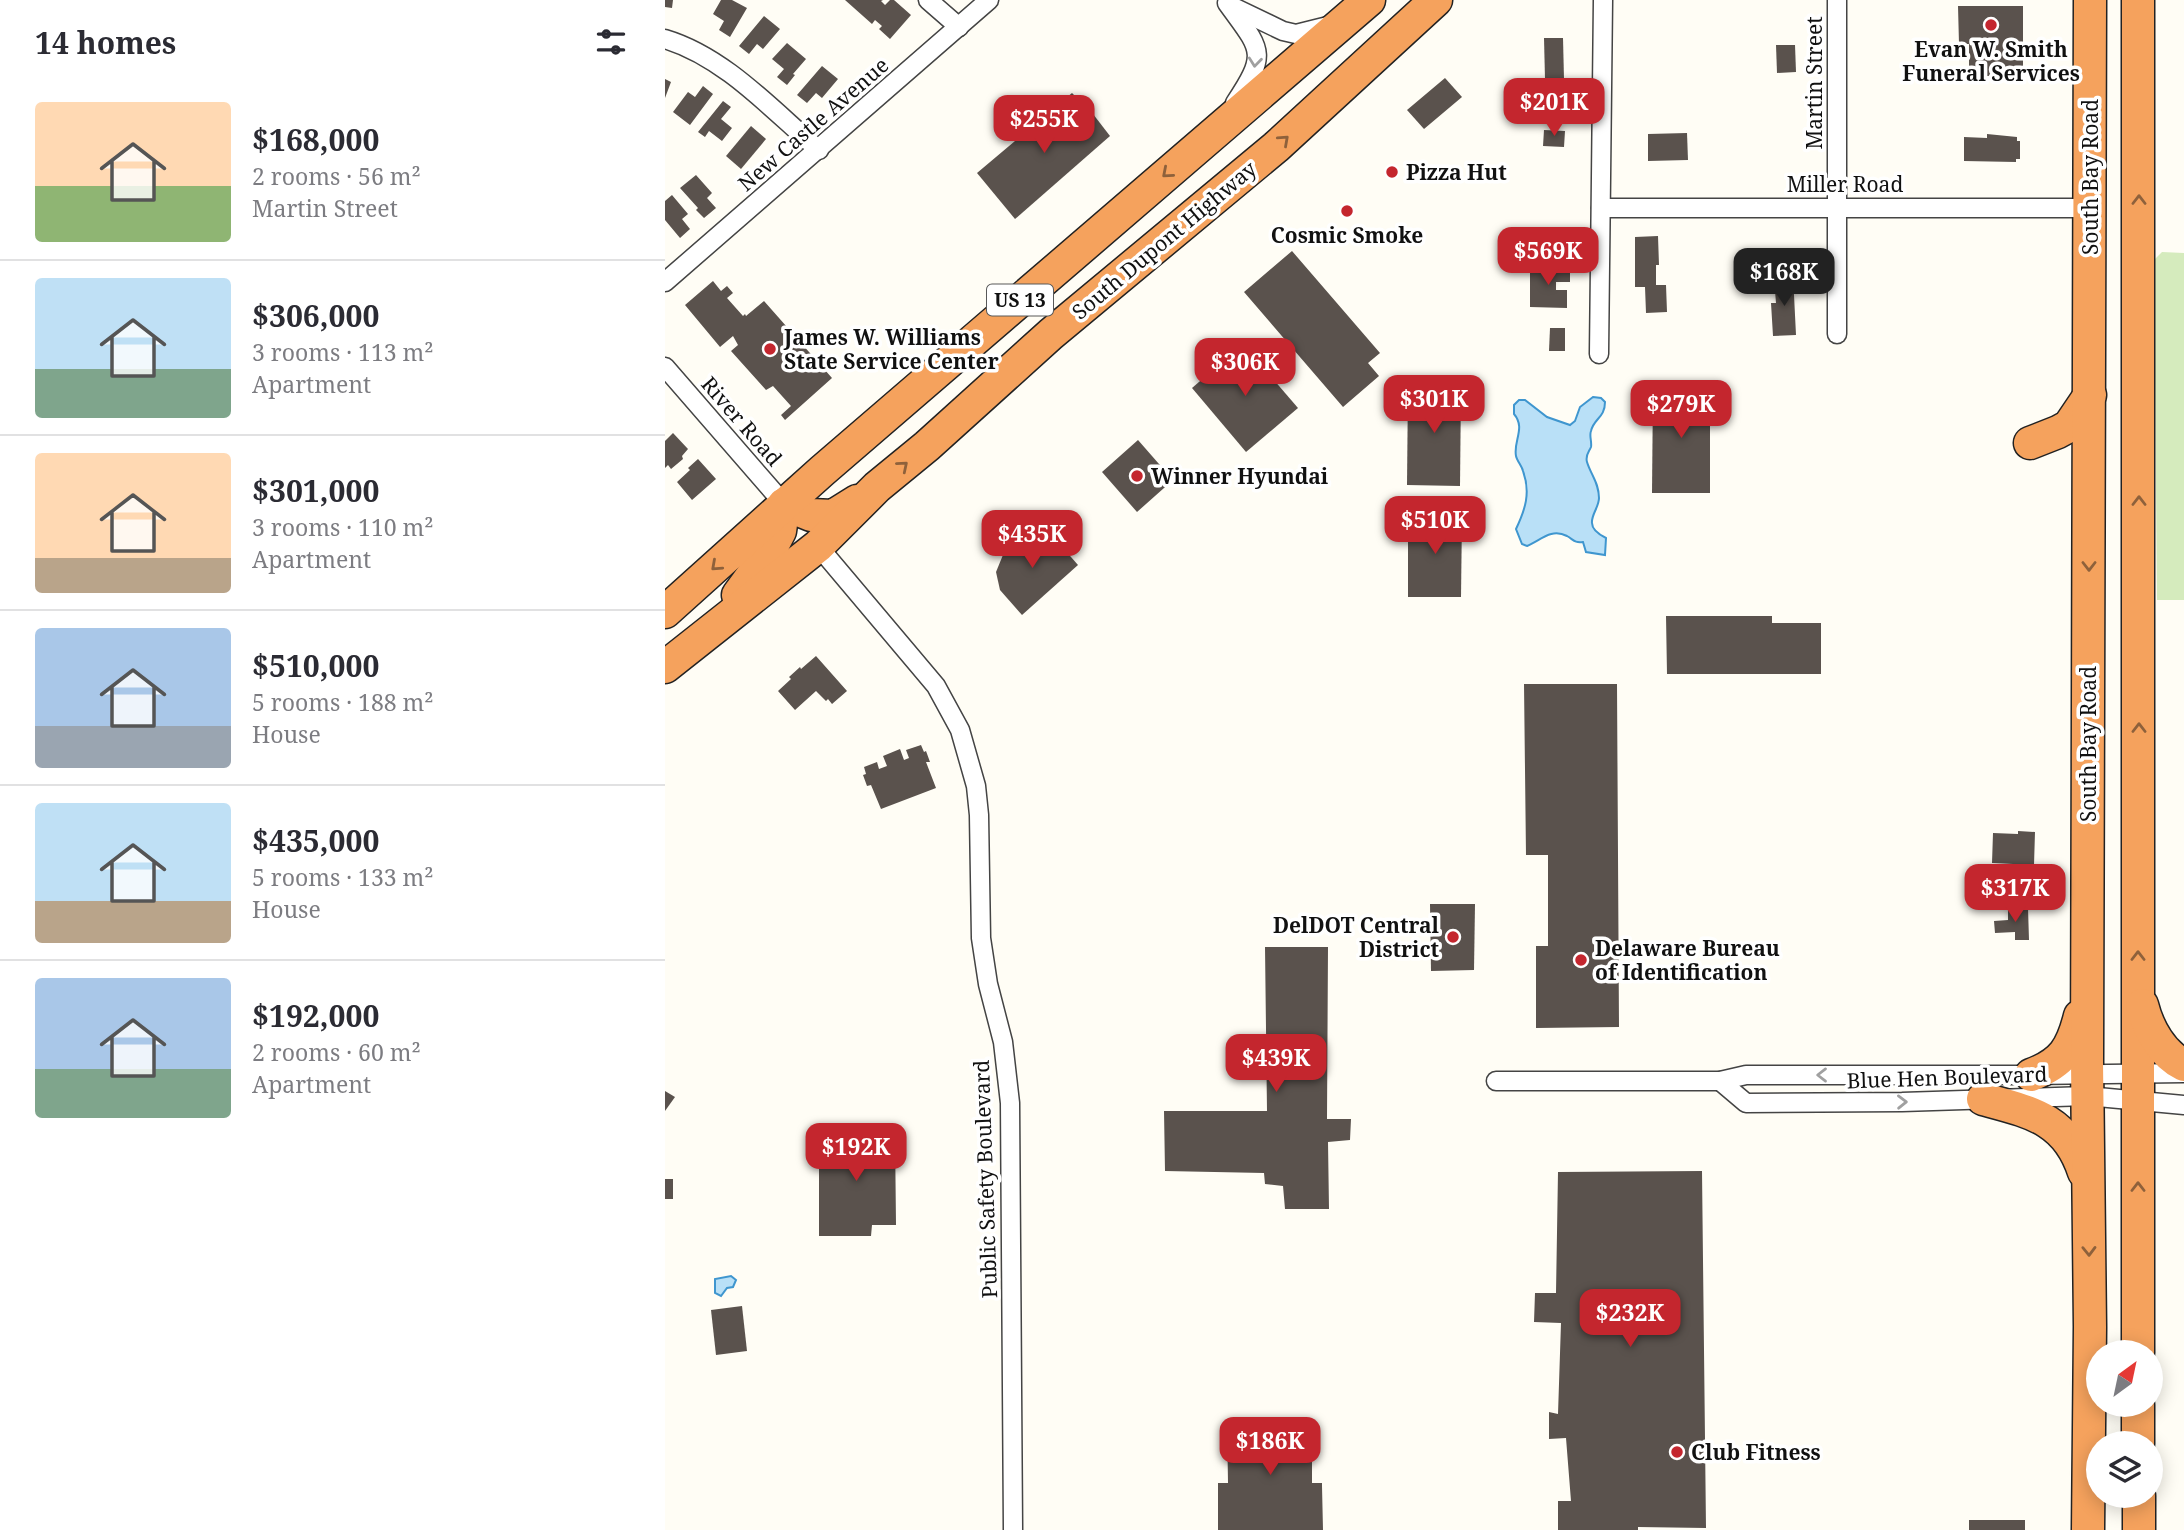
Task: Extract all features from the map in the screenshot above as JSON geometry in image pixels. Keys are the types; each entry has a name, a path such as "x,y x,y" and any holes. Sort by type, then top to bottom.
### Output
{"highway":[{"name":"US 13","path":"782,521 822,471 1369,0"},
{"name":"South Dupont Highway","path":"672,661 818,546 877,487 927,446 1051,334 1276,147 1436,0"},
{"name":"South Bay Road","path":"2088,1530 2089,0"},
{"path":"2138,0 2138,1340"},
{"path":"2138,42 2155,0"},
{"path":"2090,208 2108,218 2139,248"},
{"path":"2089,483 2073,464 2030,443 2069,426 2090,395"},
{"path":"665,612 782,521 833,516 877,487"},
{"path":"782,521 818,546"},
{"path":"672,661 737,595 768,554 782,521"},
{"path":"2031,1075 2055,1064 2069,1049 2087,991"},
{"path":"2138,991 2144,1013 2161,1045 2169,1056 2184,1065"},
{"path":"1983,1099 2028,1111 2050,1122 2074,1147 2088,1183"},
{"path":"2090,1327 2092,1340"},
{"path":"2109,1530 2110,1508"},
{"path":"2139,1508 2139,1530"}],"street":[{"path":"928,0 959,27"},
{"name":"New Castle Avenue","path":"665,282 989,0"},
{"path":"1599,354 1603,0"},
{"name":"Martin Street","path":"1837,0 1837,334"},
{"path":"1225,2 1283,31 1296,34 1344,22"},
{"path":"1219,129 1255,71 1258,55 1252,37 1225,2"},
{"path":"665,39 688,46 729,72 819,150"},
{"name":"Miller Road","path":"1601,208 2090,208"},
{"name":"River Road","path":"665,367 782,521"},
{"name":"Public Safety Boulevard","path":"818,546 936,686 960,730 976,786 981,938 988,984 1003,1042 1010,1103 1013,1530"},
{"name":"Blue Hen Boulevard","path":"1720,1081 1746,1103 1983,1099 2087,1085 2138,1087 2184,1073"},
{"name":"Blue Hen Boulevard","path":"1496,1081 1720,1081 1746,1075 2031,1075 2087,1085 2138,1087 2184,1105"}],"green space":[{"path":"2162,252 2184,253 2184,600 2157,600 2154,260"}],"water":[{"path":"1593,397 1601,398 1605,402 1603,411 1591,431 1587,462 1599,493 1592,526 1606,538 1605,555 1586,552 1583,542 1576,542 1556,533 1527,546 1522,544 1516,529 1524,508 1527,487 1516,456 1519,424 1514,414 1514,405 1519,400 1525,400 1547,417 1570,425 1575,421 1580,407"},
{"path":"731,1276 736,1280 733,1287 727,1288 721,1296 715,1293 715,1279"}],"building":[{"path":"665,0 673,0 672,8 665,7"},
{"path":"721,0 732,0 747,8 730,37 719,30 724,21 713,14"},
{"path":"845,0 883,0 881,1 885,5 894,0 911,15 890,39 879,29 882,26 875,20 872,24"},
{"name":"Evan W. Smith Funeral Services","path":"1958,6 2023,6 2023,76 1969,76 1969,44 1959,44"},
{"path":"764,16 780,29 763,49 757,44 749,54 739,46"},
{"path":"1544,38 1563,38 1564,79 1545,79"},
{"path":"787,43 806,59 787,85 777,77 784,69 772,59"},
{"path":"1776,45 1795,45 1796,72 1777,73"},
{"path":"822,66 838,79 822,98 816,93 807,103 797,95"},
{"path":"1445,78 1462,97 1424,129 1407,110"},
{"path":"665,79 671,82 665,98"},
{"path":"703,86 713,94 690,125 673,112 688,92 695,97"},
{"path":"1072,93 1110,136 1015,219 977,173"},
{"path":"723,101 731,107 721,119 732,128 722,141 709,131 705,137 698,132"},
{"path":"751,126 766,139 741,169 726,156"},
{"path":"1544,130 1565,131 1564,147 1543,146"},
{"path":"1687,133 1688,160 1648,161 1648,134"},
{"path":"1987,134 2017,137 2017,141 2020,141 2020,159 2016,159 2016,162 1964,161 1964,137 1987,138"},
{"path":"696,175 712,193 707,198 716,208 704,218 680,188"},
{"path":"672,195 688,214 682,219 690,229 680,238 665,220 665,201"},
{"path":"1519,231 1560,231 1560,255 1519,255"},
{"path":"1658,236 1659,265 1656,265 1656,285 1666,285 1667,312 1646,313 1645,287 1635,287 1635,237"},
{"path":"1292,251 1380,353 1368,363 1379,376 1343,407 1244,292"},
{"path":"1530,267 1570,268 1570,282 1556,282 1556,290 1567,290 1567,308 1530,307"},
{"path":"1793,275 1796,335 1773,336 1771,303 1776,303 1777,276"},
{"name":"James W. Williams State Service Center","path":"713,281 721,291 727,286 733,293 727,298 743,316 764,301 832,378 785,420 781,415 791,406 773,386 766,390 731,351 738,345 733,336 720,347 685,305"},
{"path":"1550,328 1565,328 1565,351 1549,351"},
{"path":"1243,344 1298,408 1246,452 1192,388"},
{"path":"1408,384 1461,385 1460,486 1407,485"},
{"path":"1653,387 1710,388 1710,493 1652,493"},
{"path":"673,433 688,449 682,456 683,459 671,469 668,465 665,468 665,441"},
{"name":"Winner Hyundai","path":"1138,440 1173,480 1137,512 1102,472"},
{"path":"698,459 716,479 692,500 677,482"},
{"path":"1408,515 1462,515 1461,597 1408,597"},
{"path":"1038,534 1057,541 1078,565 1022,615 1000,590 996,572 1005,550 1019,537"},
{"path":"1666,616 1772,616 1772,623 1821,623 1821,674 1667,674"},
{"path":"816,656 847,691 832,704 816,691 795,710 778,691 791,679 789,677"},
{"path":"1524,684 1617,684 1619,1027 1536,1028 1536,946 1548,946 1548,855 1526,855"},
{"path":"921,745 930,762 926,762 936,788 881,809 871,785 867,786 863,775 866,774 864,767 877,762 879,769 887,766 883,756 900,749 904,760 909,758 906,750"},
{"path":"2018,831 2035,832 2034,865 1992,863 1993,833 2018,834"},
{"name":"DelDOT Central District","path":"1430,904 1475,904 1474,970 1431,971"},
{"path":"2028,908 2029,940 2015,940 2015,932 1995,933 1994,921 2008,920 2008,909"},
{"path":"1265,947 1328,947 1327,1119 1351,1119 1350,1140 1328,1142 1329,1209 1285,1209 1283,1186 1265,1184 1264,1173 1165,1171 1164,1111 1267,1111"},
{"path":"665,1091 675,1097 665,1111"},
{"path":"829,1130 838,1130 838,1134 895,1134 896,1225 872,1225 871,1236 819,1236 819,1134 829,1134"},
{"path":"1702,1171 1706,1528 1558,1530 1558,1501 1571,1501 1566,1438 1549,1439 1549,1412 1558,1414 1561,1323 1534,1322 1535,1293 1556,1293 1558,1172"},
{"path":"665,1179 673,1179 673,1199 665,1199"},
{"path":"742,1306 747,1351 716,1355 711,1310"},
{"path":"1312,1418 1312,1483 1322,1483 1323,1530 1218,1530 1218,1483 1228,1483 1227,1419"},
{"path":"1969,1520 2025,1520 2025,1530 1969,1530"}],"place":[{"name":"Evan W. Smith Funeral Services","path":"1991,25"},
{"name":"Pizza Hut","path":"1392,172"},
{"name":"Cosmic Smoke","path":"1347,211"},
{"name":"James W. Williams State Service Center","path":"770,349"},
{"name":"Winner Hyundai","path":"1137,476"},
{"name":"DelDOT Central District","path":"1453,937"},
{"name":"Delaware Bureau of Identification","path":"1581,960"},
{"name":"Club Fitness","path":"1677,1452"}]}
